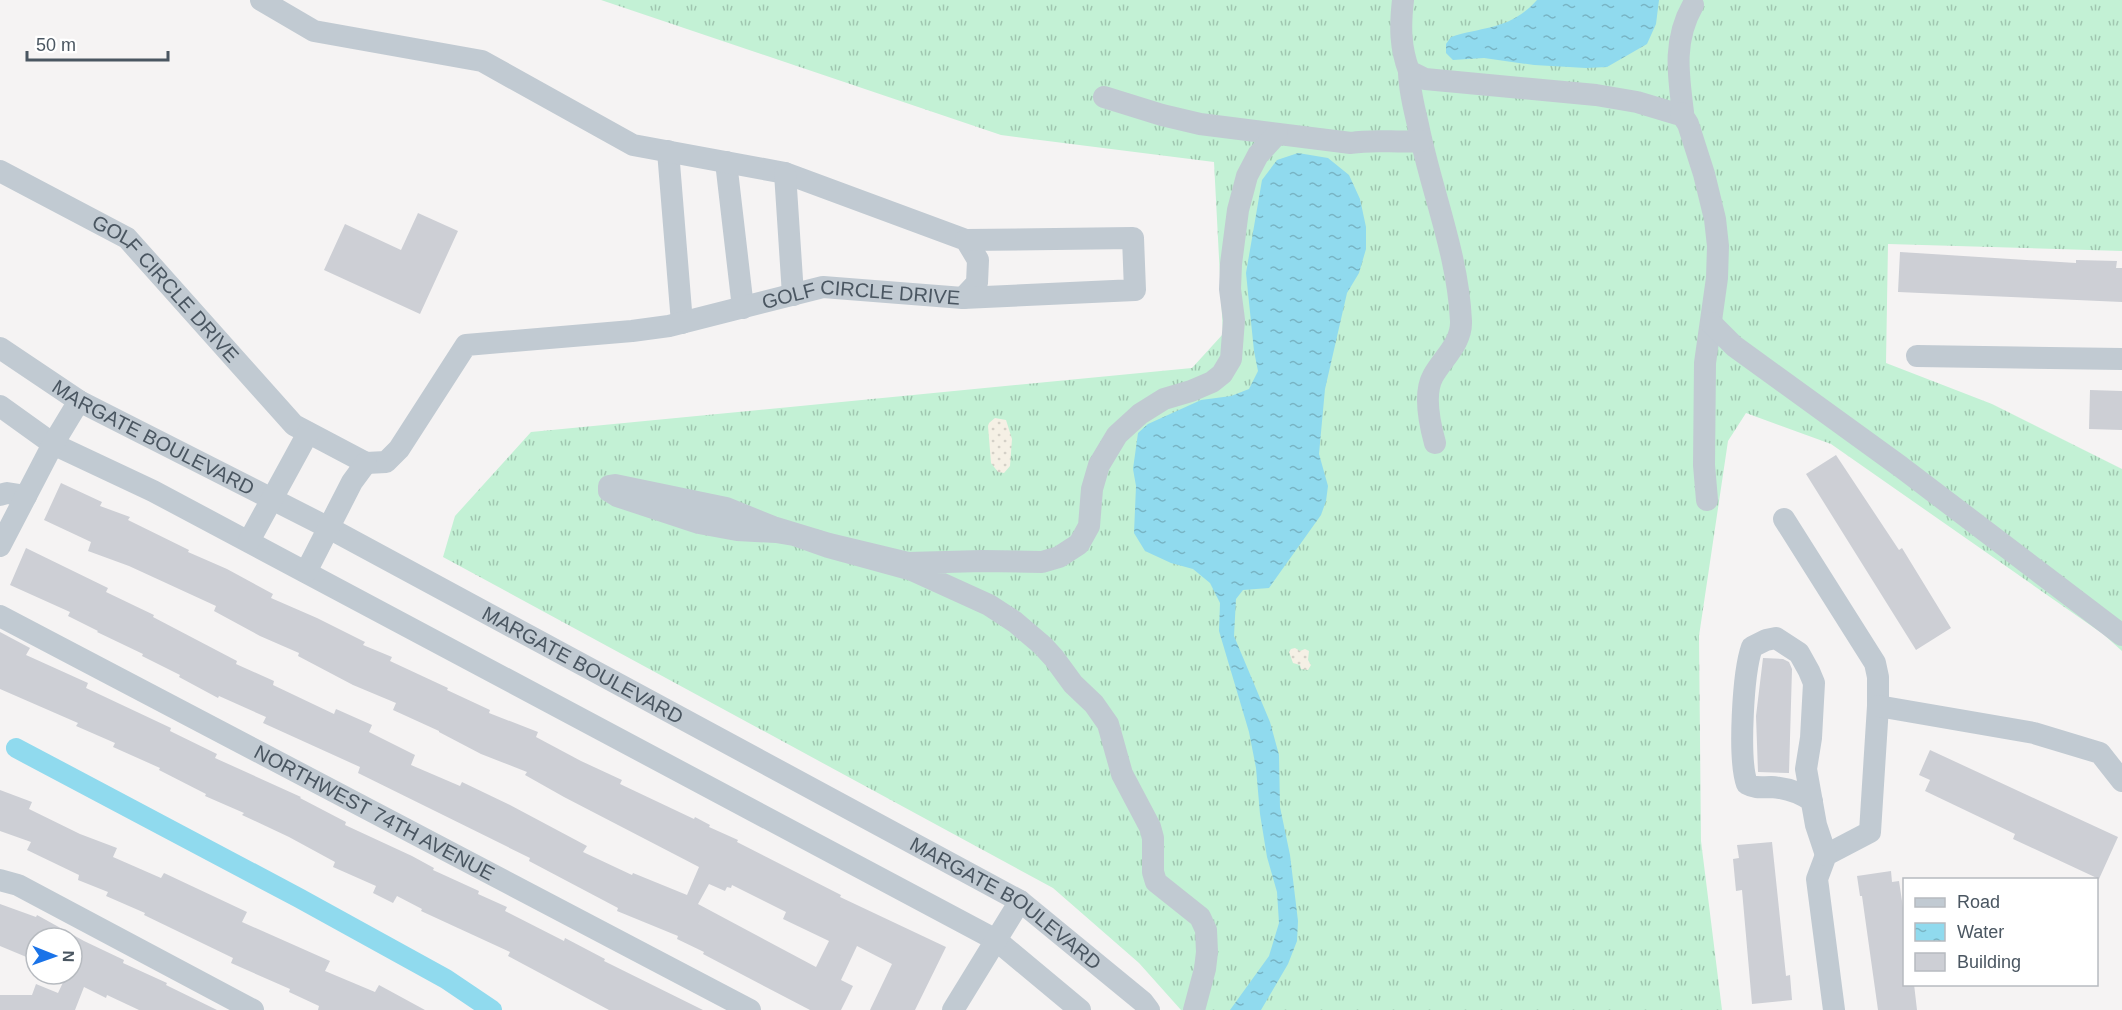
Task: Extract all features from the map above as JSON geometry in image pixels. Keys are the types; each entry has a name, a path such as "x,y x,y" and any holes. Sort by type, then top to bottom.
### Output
{"street":[{"path":"261,0 314,31 482,61 633,145 785,173 966,240 1133,238 1134,290 963,298"},
{"path":"1403,0 1400,27 1403,56 1413,77 1421,141 1458,289 1461,324 1456,342 1431,378 1428,420 1435,443"},
{"path":"1681,113 1683,112 1677,52 1686,16 1693,2"},
{"path":"1413,77 1596,95 1638,102 1677,114 1681,113"},
{"path":"1104,97 1200,124 1351,143 1365,152 1374,150 1384,142 1421,141"},
{"path":"1681,113 1688,124 1715,219 1718,246 1706,363 1704,465 1707,500"},
{"path":"1194,1010 1205,969 1206,930 1200,917 1156,882 1153,872 1153,838 1150,827 1122,774 1108,724 1094,704 1073,684 1042,645 1015,622 989,605 912,570 828,547 794,535 737,530 699,523 616,496 609,491 609,486 615,485 726,508 773,527 908,563 1042,562 1059,557 1079,544 1089,526 1092,489 1099,465 1117,435 1140,414 1164,399 1212,382 1222,374 1231,359 1234,320 1230,289 1231,264 1238,210 1247,176 1258,155 1277,134"},
{"path":"668,151 682,323"},
{"path":"726,162 743,308"},
{"name":"GOLF CIRCLE DRIVE","path":"0,171 127,238 294,424 366,463 386,462 399,449 466,345 632,331 682,323 823,288 963,298 977,283 978,260 966,240"},
{"path":"785,173 793,295"},
{"path":"1711,323 1734,346 1900,467 2122,635"},
{"name":"MARGATE BOULEVARD","path":"0,348 79,401 273,498 1020,901 1143,1002 1149,1010"},
{"path":"1917,356 2122,359"},
{"path":"0,546 53,444 79,401"},
{"name":"MARGATE BOULEVARD","path":"0,406 53,444 142,485 249,541 996,940 1080,1010"},
{"path":"249,541 308,433"},
{"path":"306,572 352,482 366,463"},
{"path":"0,495 8,493 27,496"},
{"path":"1784,519 1875,663 1878,676 1870,832 1826,855"},
{"name":"NORTHWEST 74TH AVENUE","path":"0,616 750,1010"},
{"path":"1812,801 1797,791 1754,788 1748,784 1744,774 1743,711 1747,660 1752,647 1766,640 1776,638 1798,652 1814,683 1811,738 1806,769 1826,855 1817,879 1834,1010"},
{"path":"1878,706 2034,733 2100,753 2122,781"},
{"path":"0,880 18,885 253,1010"},
{"path":"953,1010 1020,901"}],"green space":[{"path":"601,0 2122,0 2122,251 1888,244 1886,363 1992,404 2122,469 2122,651 2103,634 1831,444 1746,413 1728,441 1699,636 1701,841 1722,1010 1181,1010 1139,963 1053,888 443,557 455,516 531,432 1192,368 1223,334 1214,162 1001,135"}],"sand":[{"path":"995,418 1006,420 1012,439 1010,466 1004,473 998,472 991,463 988,426"},
{"path":"1295,648 1300,651 1305,649 1309,651 1308,660 1311,665 1308,670 1301,669 1300,665 1293,663 1289,652"}],"water":[{"path":"1537,0 1659,0 1656,24 1647,44 1607,67 1534,65 1484,58 1453,60 1446,53 1446,44 1451,37 1507,22 1527,10"},
{"path":"1298,153 1328,158 1349,175 1360,199 1366,227 1366,249 1359,273 1347,293 1325,389 1319,454 1328,486 1321,515 1269,588 1243,590 1236,599 1234,636 1270,722 1279,755 1280,807 1290,855 1298,921 1297,941 1288,964 1261,1010 1230,1010 1269,956 1279,923 1277,892 1267,857 1260,814 1256,768 1249,732 1219,631 1220,603 1210,583 1193,569 1171,563 1145,551 1134,533 1136,486 1133,469 1138,433 1148,424 1201,400 1231,396 1249,389 1258,371 1246,273 1262,180 1277,160"}],"building":[{"path":"418,213 458,231 420,314 324,270 345,224 401,250"},
{"path":"1900,252 2076,263 2076,260 2117,261 2116,268 2122,268 2122,302 1898,292"},
{"path":"2090,390 2122,391 2122,430 2089,429"},
{"path":"1836,455 1899,550 1902,548 1951,628 1916,650 1806,474"},
{"path":"61,483 102,502 100,506 130,517 128,520 273,594 271,598 365,642 363,645 392,657 390,661 490,710 489,713 538,732 536,737 622,780 620,784 694,819 695,817 710,825 709,827 738,840 737,842 841,895 840,897 946,947 915,1010 870,1010 892,964 857,946 841,980 853,986 841,1010 810,1010 703,954 704,952 677,939 678,936 617,911 618,908 529,861 530,858 358,773 360,767 263,723 266,717 219,696 218,698 142,656 143,654 68,616 70,612 10,585 26,548 108,588 106,592 154,615 153,617 237,661 236,664 274,681 273,685 334,714 336,709 372,725 369,732 415,755 411,765 460,786 462,782 587,846 583,852 632,875 633,873 687,895 699,867 564,797 525,775 527,772 481,754 393,710 396,703 353,685 298,656 299,653 260,636 214,611 216,606 129,566 88,551 91,542 44,520","holes":["709,884 725,891 732,885 786,912 783,919 829,941 816,967 698,904"]},
{"path":"0,632 30,648 26,655 88,683 86,688 171,728 170,731 217,754 215,758 301,797 346,822 345,825 479,891 478,894 507,907 505,911 564,941 565,938 605,959 604,961 703,1010 609,1010 508,956 510,952 421,911 422,909 397,896 393,903 373,893 376,886 333,867 335,862 242,815 244,813 205,796 206,794 159,770 160,768 113,747 115,743 76,726 78,723 0,689"},
{"path":"1763,658 1783,659 1789,662 1792,669 1789,773 1758,772 1756,716"},
{"path":"1930,750 2118,837 2099,879 2013,839 2015,834 1925,791 1930,780 1919,775"},
{"path":"0,790 32,802 29,809 80,834 117,848 113,857 161,878 164,873 247,912 242,922 330,961 325,971 375,992 379,985 425,1010 318,1010 319,1006 289,992 290,989 231,963 233,958 144,915 145,913 106,896 108,892 78,880 79,875 27,850 31,842 0,831"},
{"path":"1772,842 1786,976 1790,975 1792,1000 1752,1004 1742,890 1736,891 1733,859 1739,858 1737,845"},
{"path":"1891,871 1892,882 1899,881 1903,908 1903,986 1914,986 1917,1010 1878,1010 1862,896 1860,896 1857,876"},
{"path":"0,904 36,917 37,915 57,926 24,926 24,956 0,946"},
{"path":"84,941 217,1010 139,1010 84,987 75,1010 0,1010 0,995 32,995 35,986 58,993 61,986 84,986"}],"waterway":[{"path":"16,748 299,898 446,979 492,1010"}]}
